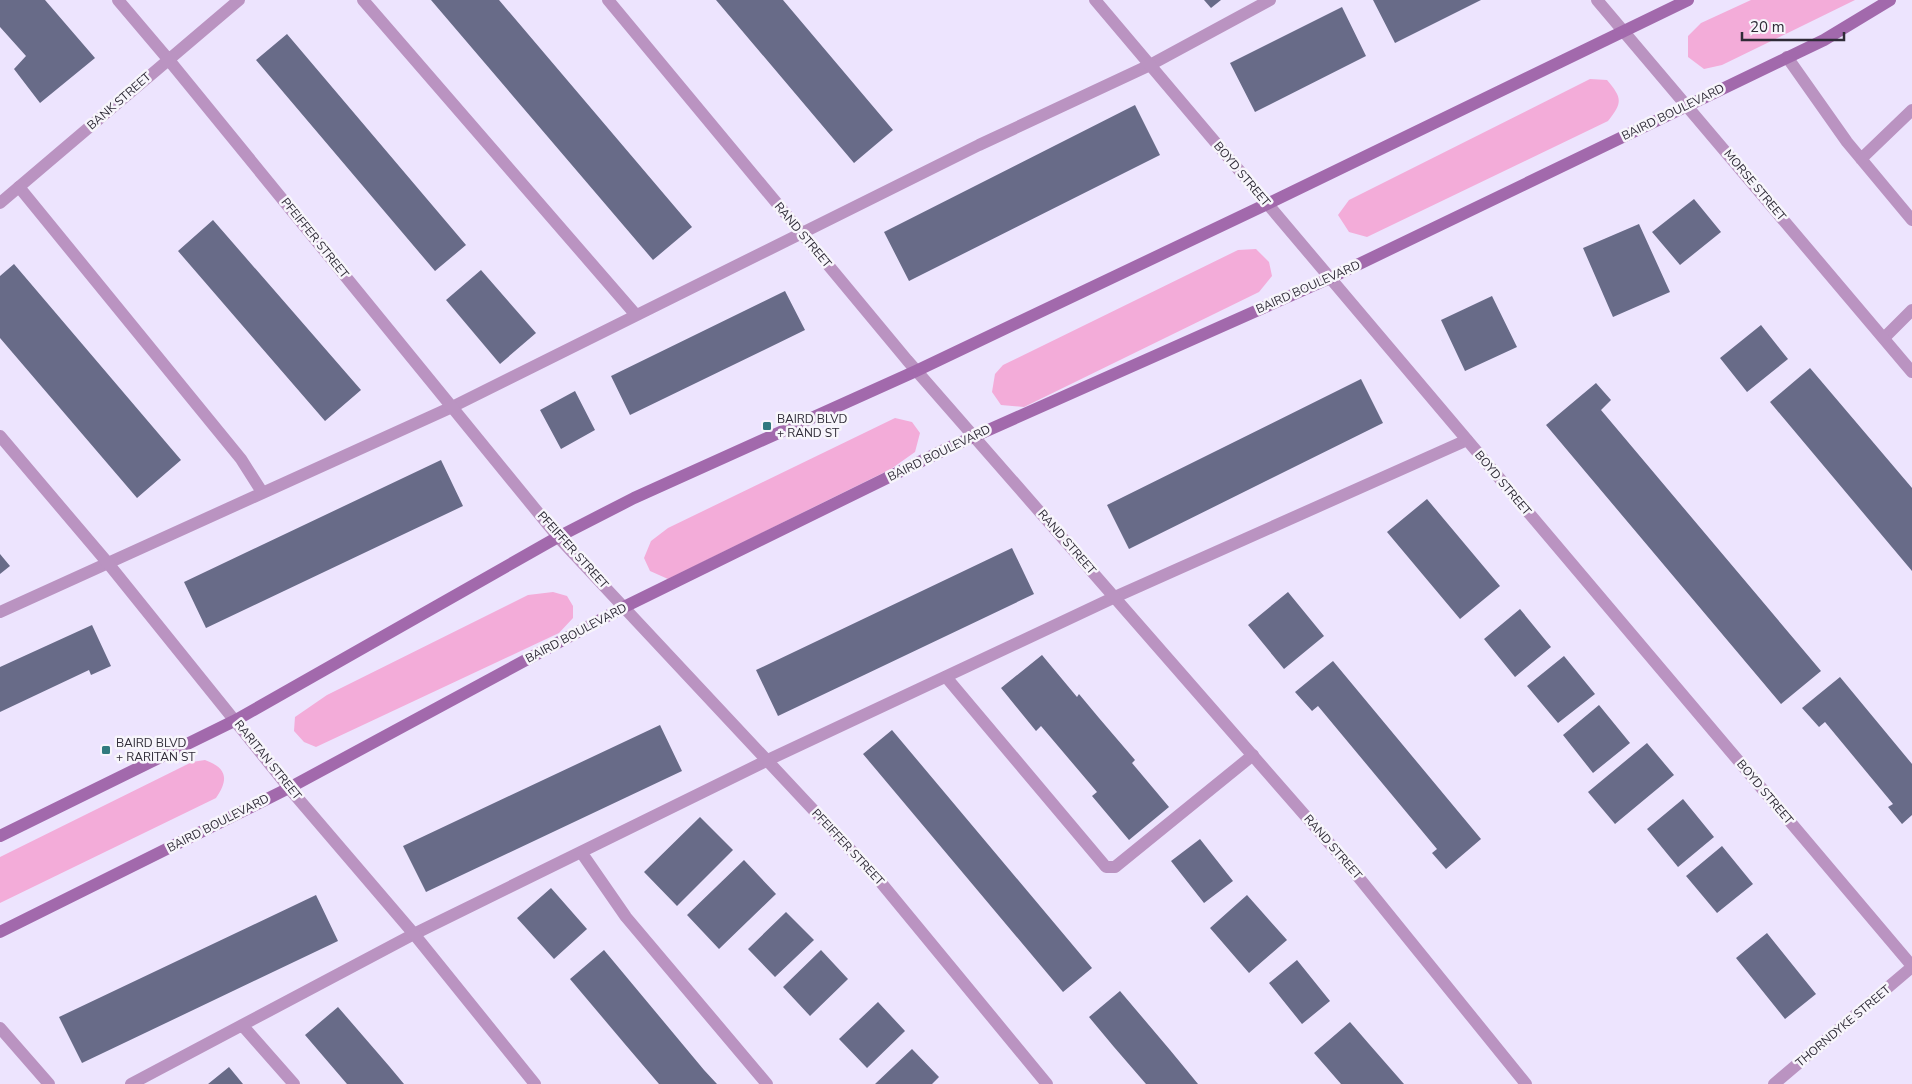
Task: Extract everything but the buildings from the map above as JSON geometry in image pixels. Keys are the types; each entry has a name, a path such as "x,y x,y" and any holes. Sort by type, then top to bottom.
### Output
{"main road":[{"path":"0,836 236,720 558,537 634,498 916,371 1267,204 1688,0"},
{"name":"BAIRD BOULEVARD","path":"0,932 289,788 624,607 974,436 1330,278 1824,40 1890,0"}],"street":[{"name":"PFEIFFER STREET","path":"118,0 558,537 878,879 1047,1084"},
{"name":"BANK STREET","path":"0,203 239,0"},
{"path":"364,0 636,315"},
{"name":"RAND STREET","path":"608,0 916,371 1351,868 1526,1084"},
{"name":"BOYD STREET","path":"1095,0 1912,967"},
{"path":"0,612 452,406 988,141 1150,65 1270,0"},
{"name":"MORSE STREET","path":"1597,0 1912,372"},
{"path":"1787,57 1847,142 1912,220"},
{"path":"1861,159 1912,110"},
{"path":"19,187 241,459 262,492"},
{"path":"1884,338 1912,310"},
{"name":"RARITAN STREET","path":"0,436 107,562 289,788 414,934 535,1084"},
{"path":"131,1084 414,934 768,760 1115,597 1467,440"},
{"path":"946,677 1106,867 1115,867 1253,755"},
{"path":"581,852 626,917 768,1084"},
{"name":"THORNDYKE STREET","path":"1774,1084 1912,967"},
{"path":"242,1025 294,1084"},
{"path":"0,1028 49,1084"}],"shaded area":[{"path":"1751,0 1855,0 1722,65 1704,69 1688,57 1688,36 1701,23"},
{"path":"1590,79 1607,80 1616,91 1619,100 1618,104 1608,121 1367,237 1349,232 1338,215 1349,200"},
{"path":"1256,249 1269,262 1272,276 1259,292 1024,407 1001,405 992,392 995,374 1003,365 1238,250"},
{"path":"895,418 912,422 920,433 915,452 891,469 668,579 650,571 644,558 651,541 668,528"},
{"path":"553,592 567,596 573,606 573,618 559,633 316,747 304,742 294,731 295,717 327,695 528,595"},
{"path":"205,760 218,767 224,775 223,785 216,798 0,903 0,857 192,762"}],"place":[{"name":"BAIRD BLVD + RAND ST","path":"767,426"},
{"name":"BAIRD BLVD + RARITAN ST","path":"106,750"}]}
